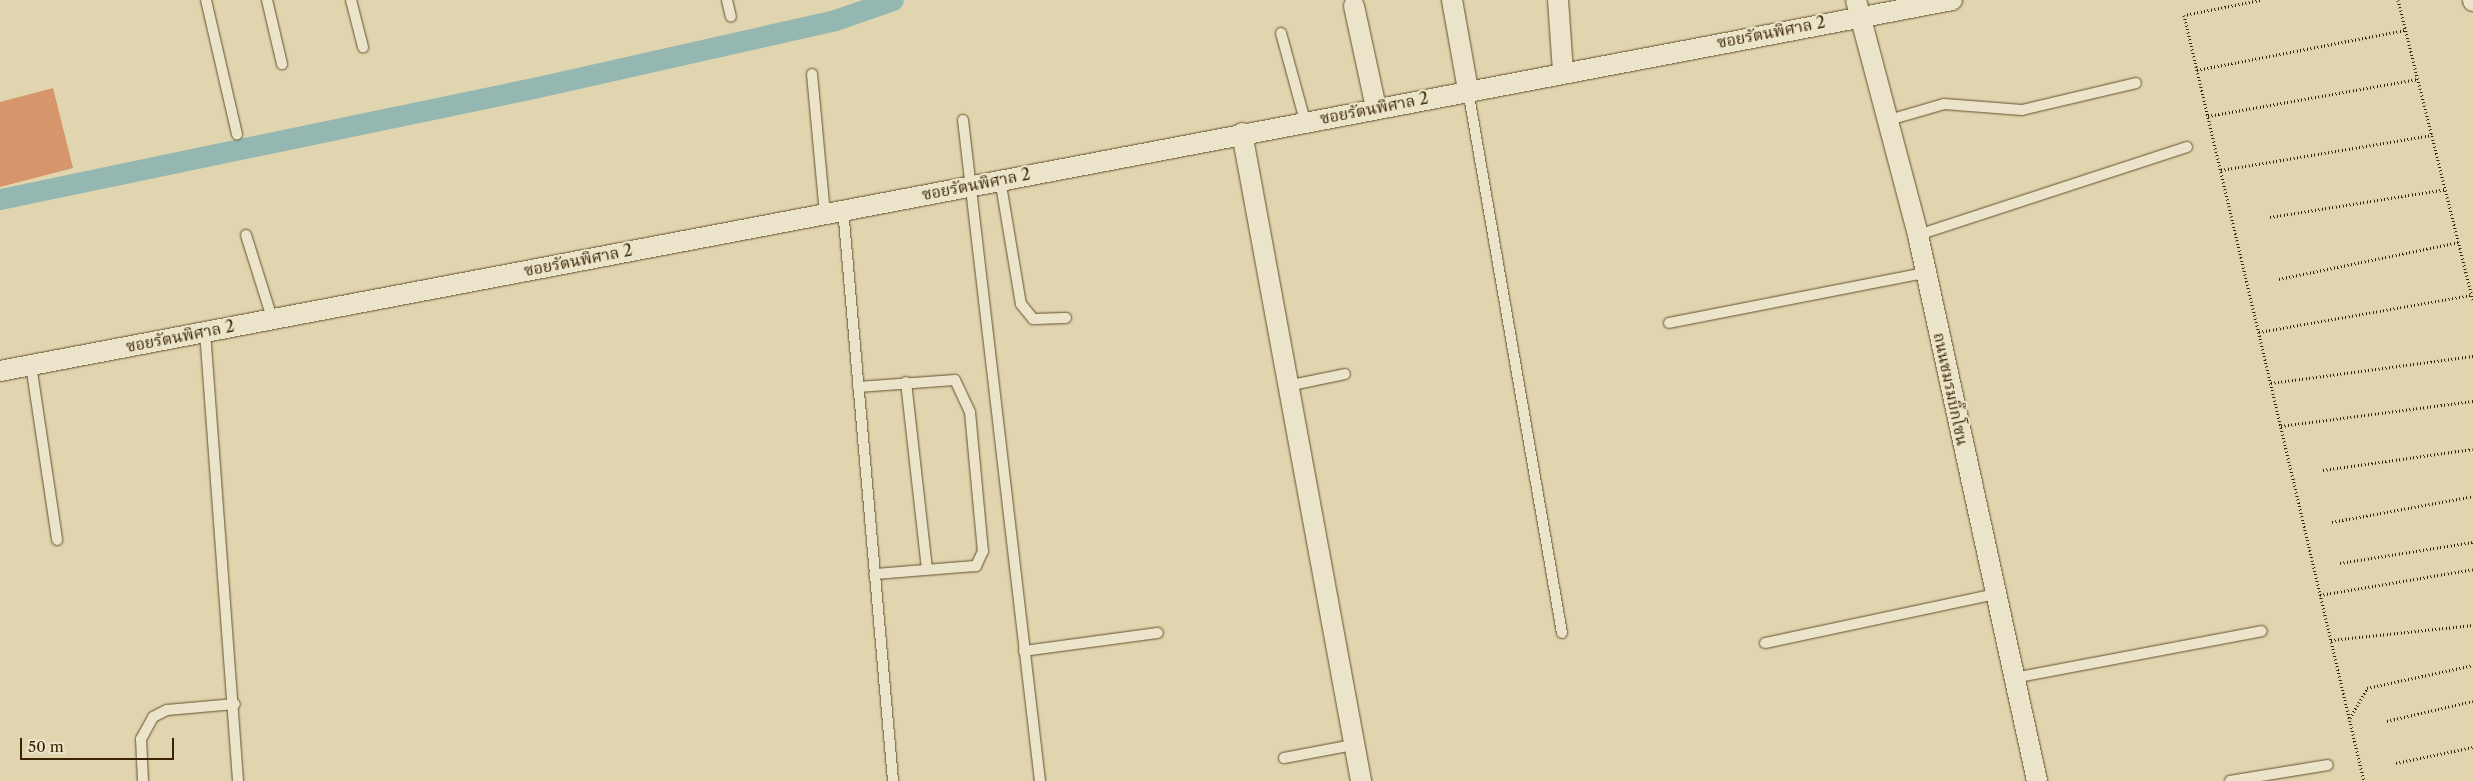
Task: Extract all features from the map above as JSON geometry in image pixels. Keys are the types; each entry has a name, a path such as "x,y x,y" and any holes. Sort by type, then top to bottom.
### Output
{"street":[{"path":"1452,0 1468,90"},
{"path":"1558,0 1563,72"},
{"name":"ซอยรัตนพิศาล 2","path":"0,370 1563,72 1860,7 1952,0"},
{"path":"1354,6 1376,108"},
{"name":"ถนนชมรมบิ๊กโซน","path":"1860,7 1918,235 2037,781"},
{"path":"1242,133 1286,386 1362,781"}],"lane":[{"path":"206,0 237,134"},
{"path":"267,0 282,64"},
{"path":"351,0 363,47"},
{"path":"727,0 731,17"},
{"path":"1281,33 1305,121"},
{"path":"812,74 834,211 858,387 893,781"},
{"path":"1890,120 1944,104 2022,110 2136,83"},
{"path":"1468,90 1562,633"},
{"path":"963,120 973,184 1040,781"},
{"path":"1918,235 2187,147"},
{"path":"1000,179 1021,304 1033,319 1066,318"},
{"path":"246,235 272,318"},
{"path":"1669,323 1925,273"},
{"path":"205,331 235,704 238,781"},
{"path":"31,364 57,540"},
{"path":"1286,386 1345,374"},
{"path":"858,387 906,382 955,380 970,412 983,551 976,566 927,568 874,574"},
{"path":"906,382 927,568"},
{"path":"1765,643 1995,594"},
{"path":"2014,678 2262,632"},
{"path":"1024,651 1158,633"},
{"path":"143,781 141,739 153,717 167,710 235,704"},
{"path":"1284,758 1354,745"},
{"path":"2230,781 2328,765"}],"path":[{"path":"2260,0 2184,15 2364,781"},
{"path":"2398,0 2473,300"},
{"path":"2197,70 2406,30"},
{"path":"2208,116 2418,79"},
{"path":"2221,170 2432,135"},
{"path":"2270,217 2446,189"},
{"path":"2279,279 2459,242"},
{"path":"2259,332 2472,294"},
{"path":"2271,382 2473,356"},
{"path":"2280,426 2473,402"},
{"path":"2324,470 2473,448"},
{"path":"2332,522 2473,496"},
{"path":"2340,563 2473,542"},
{"path":"2320,595 2473,569"},
{"path":"2331,640 2473,625"},
{"path":"2349,718 2367,688 2473,665"},
{"path":"2387,721 2473,700"},
{"path":"2396,763 2473,747"}],"building":[{"path":"53,88 73,168 0,187 0,102"}],"waterway":[{"path":"0,199 538,87 835,20 893,0"}]}
